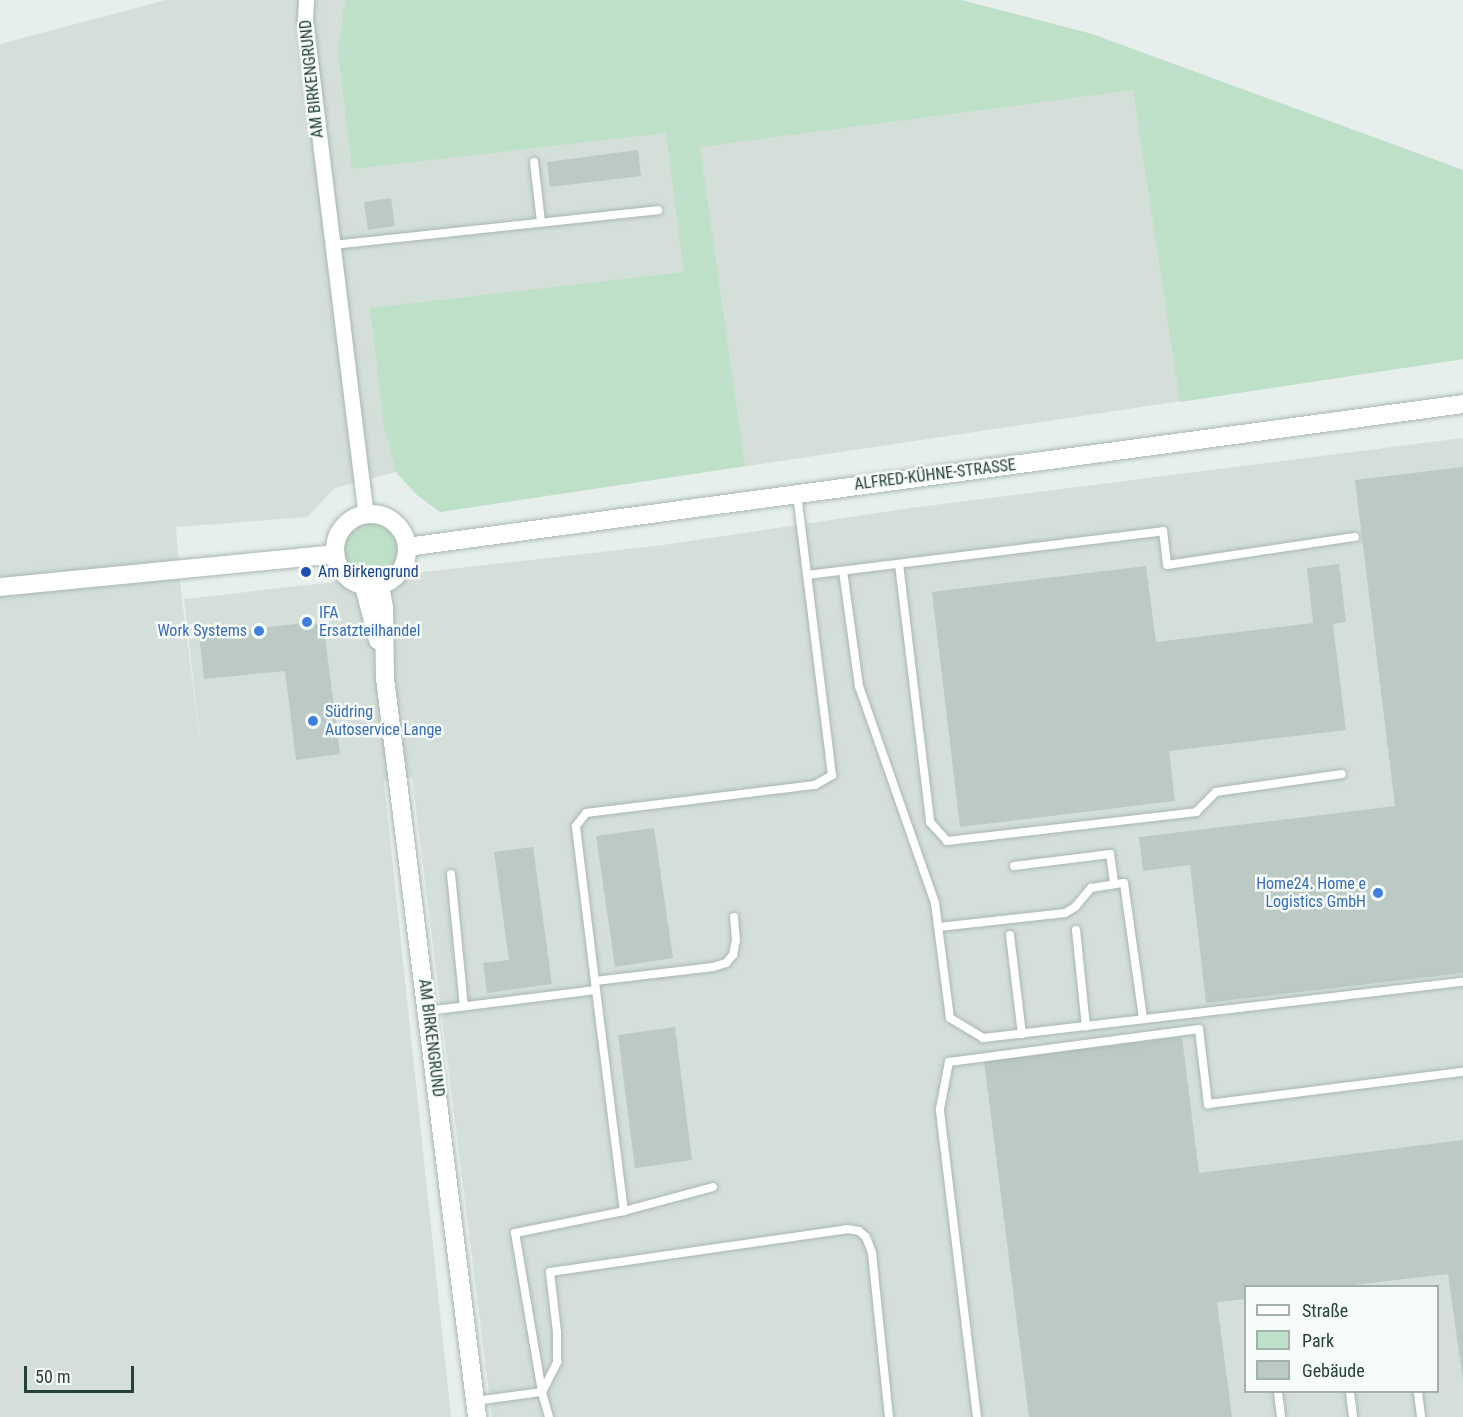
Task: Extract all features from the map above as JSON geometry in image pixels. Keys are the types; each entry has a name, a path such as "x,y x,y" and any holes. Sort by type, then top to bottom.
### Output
{"main road":[{"name":"ALFRED-KÜHNE-STRASSE","path":"407,547 1463,404"},
{"path":"366,514 376,514 393,522 405,537 407,547 405,563 400,571 372,586 344,575 335,554 335,545 343,528 357,517 366,514"},
{"path":"0,587 335,554"},
{"name":"AM BIRKENGRUND","path":"372,586 384,607 384,659 476,1409"}],"street":[{"name":"AM BIRKENGRUND","path":"306,0 304,20 366,514"}],"lane":[{"path":"534,162 542,222"},
{"path":"332,245 658,210"},
{"path":"624,1210 576,826 586,813 815,785 832,775 797,493"},
{"path":"807,575 1163,531 1167,565 1355,537"},
{"path":"899,564 930,822 947,841 1196,812 1216,792 1342,774"},
{"path":"843,571 859,686 935,903 950,1018 983,1038 1463,982"},
{"path":"1014,866 1110,854 1114,884"},
{"path":"451,874 464,1006"},
{"path":"939,927 1065,913 1076,907 1091,888 1124,883 1143,1019"},
{"path":"427,1011 713,967 726,963 733,955 736,940 734,917"},
{"path":"1076,930 1086,1026"},
{"path":"1010,934 1022,1034"},
{"path":"977,1417 940,1109 949,1062 1199,1029 1209,1104 1463,1072"},
{"path":"549,1417 542,1392 515,1233 624,1210 713,1187"},
{"path":"476,1409 542,1392 557,1362 550,1272 847,1229 859,1232 866,1237 872,1252 889,1417"},
{"path":"1278,1393 1281,1417"},
{"path":"1350,1393 1353,1417"},
{"path":"1418,1393 1421,1417"}],"shaded area":[{"path":"166,0 961,0 1092,34 1463,170 1463,359 440,512 417,495 396,472 335,488 307,517 176,527 181,591 202,757 184,599 663,545 911,508 1463,438 1463,1417 492,1417 412,777 384,781 451,1417 0,1417 0,44"}],"green space":[{"path":"345,0 961,0 1092,34 1463,170 1463,359 1180,402 1133,90 700,147 745,466 440,512 417,495 396,472 384,427 370,308 684,272 666,133 352,169 338,53"},
{"path":"370,521 381,523 394,534 399,550 397,561 386,574 370,579 359,577 346,566 341,550 343,539 354,526"}],"building":[{"path":"638,150 641,176 550,187 547,162"},
{"path":"391,198 395,226 368,230 364,202"},
{"path":"1463,467 1463,973 1206,1003 1190,865 1143,871 1139,837 1395,806 1355,480"},
{"path":"1339,564 1346,622 1333,624 1346,730 1169,751 1175,801 960,827 932,592 1146,566 1156,642 1313,623 1307,568"},
{"path":"314,622 324,630 340,754 296,760 285,671 204,679 199,635"},
{"path":"654,828 673,958 615,967 596,836"},
{"path":"533,847 552,984 487,993 483,963 509,960 494,852"},
{"path":"675,1027 692,1160 635,1168 618,1035"},
{"path":"1182,1037 1199,1173 1463,1140 1463,1381 1448,1274 1353,1285 1244,1285 1244,1299 1217,1302 1232,1417 1029,1417 984,1061"}],"place":[{"name":"Am Birkengrund","path":"306,572"},
{"name":"IFA Ersatzteilhandel","path":"307,622"},
{"name":"Work Systems","path":"259,631"},
{"name":"Südring Autoservice Lange","path":"313,721"},
{"name":"Home24. Home e Logistics GmbH","path":"1378,893"}]}
